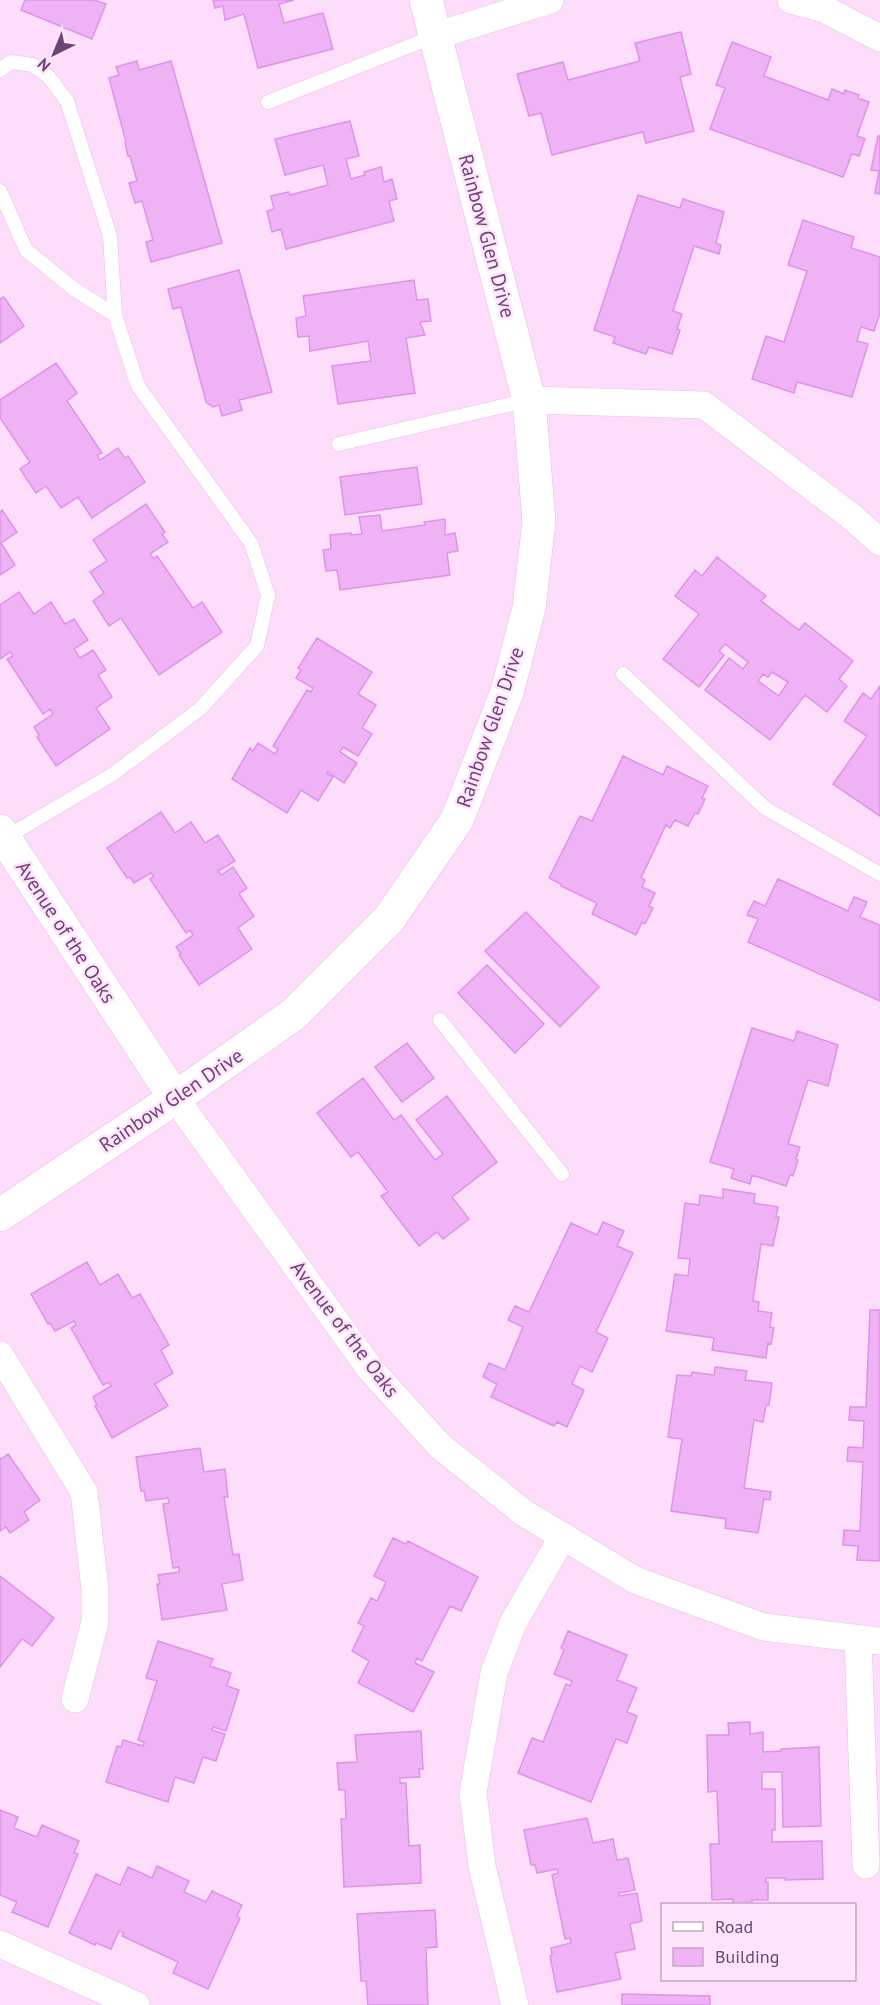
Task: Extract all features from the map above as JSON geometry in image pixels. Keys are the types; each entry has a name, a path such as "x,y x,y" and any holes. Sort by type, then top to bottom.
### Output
{"street":[{"name":"Rainbow Glen Drive","path":"0,1215 175,1098 294,1014 390,919 457,820 507,692 530,608 539,521 530,400 426,0"},
{"path":"435,36 550,0"},
{"path":"791,0 824,9 880,38"},
{"path":"530,400 704,405 852,517 880,542"},
{"name":"Avenue of the Oaks","path":"2,835 175,1098 371,1370 440,1446 524,1513 635,1580 764,1627 869,1640"},
{"path":"0,1355 84,1492 95,1589 95,1622 75,1699"},
{"path":"515,2005 482,1866 473,1794 494,1673 513,1623 563,1536"},
{"path":"866,1865 869,1640"},
{"path":"0,1944 136,2005"}],"lane":[{"path":"268,102 435,36"},
{"path":"0,70 11,62 33,65 50,77 67,101 110,236 115,315 138,386 251,543 268,595 257,646 200,709 113,774 2,835"},
{"path":"0,191 26,250 74,288 115,315"},
{"path":"339,444 530,400"},
{"path":"623,674 765,808 880,874"},
{"path":"440,1020 562,1174"}],"building":[{"path":"25,0 94,0 106,4 92,39 21,10"},
{"path":"213,0 294,0 279,4 284,23 323,13 333,49 258,68 244,14 225,20 223,6 215,8"},
{"path":"681,32 691,74 680,77 694,131 646,143 643,132 552,155 541,113 529,116 517,74 563,62 568,80 640,61 635,43"},
{"path":"732,42 771,57 764,76 828,100 832,89 844,94 845,90 869,102 857,136 865,139 859,156 852,154 843,177 710,129 725,88 716,85"},
{"path":"137,61 139,70 171,61 222,243 151,262 146,242 153,240 142,201 135,203 129,183 137,181 130,156 128,156 109,78 119,75 116,67"},
{"path":"350,121 359,156 346,159 351,179 381,167 384,182 392,179 397,199 389,201 394,221 286,249 281,229 272,232 267,211 274,209 271,196 289,192 290,195 328,185 323,165 285,175 275,139"},
{"path":"878,136 880,136 880,194 875,193 879,171 871,170"},
{"path":"638,195 680,208 683,199 724,212 716,243 721,245 719,254 694,246 673,311 682,314 677,329 680,330 672,354 649,347 646,354 613,343 615,337 594,330"},
{"path":"803,220 854,237 851,248 880,257 880,313 874,331 861,327 857,341 868,344 852,397 797,382 794,393 752,379 766,336 784,342 807,271 788,265"},
{"path":"239,270 272,392 239,400 242,410 222,416 219,405 213,407 206,402 181,307 173,309 168,289"},
{"path":"414,280 417,300 428,299 431,321 420,322 425,335 406,338 415,393 338,404 332,366 371,361 368,341 310,351 309,336 298,337 296,318 306,316 303,296"},
{"path":"4,297 24,326 0,343 0,299"},
{"path":"56,363 77,393 67,401 102,453 97,455 100,460 118,448 125,458 128,456 145,482 92,518 78,497 61,508 46,486 36,493 20,469 30,462 0,418 0,400"},
{"path":"417,467 422,504 345,515 340,477"},
{"path":"146,504 165,532 162,534 168,542 150,554 154,559 157,556 193,608 202,602 222,632 159,675 121,618 109,626 93,601 104,593 90,572 107,561 93,540"},
{"path":"2,510 17,532 1,543 15,565 0,575 0,512"},
{"path":"380,515 382,531 425,525 424,522 445,519 445,535 455,533 458,551 447,553 450,575 340,590 337,570 326,571 323,550 331,549 330,535 362,534 359,517"},
{"path":"717,557 766,596 761,601 799,630 805,623 853,661 839,679 847,686 827,712 805,695 770,740 705,690 729,658 743,669 748,662 725,644 719,651 724,655 699,687 663,659 699,614 675,596 695,570 702,576","holes":["772,672 788,682 779,696 758,681 763,674 768,677"]},
{"path":"19,592 34,614 51,602 65,624 74,619 88,640 74,649 80,658 93,650 106,670 98,675 112,697 96,708 110,729 56,766 37,737 39,735 34,727 53,714 50,709 43,714 7,659 13,656 10,652 0,659 0,605"},
{"path":"317,638 372,672 358,694 376,705 362,728 372,734 358,756 343,747 340,752 357,763 344,783 328,772 327,774 333,777 318,801 301,790 287,813 232,779 250,748 253,751 258,743 275,754 278,749 273,746 307,690 311,692 313,688 296,678 301,670 298,668"},
{"path":"880,686 880,816 833,784 867,736 844,721 863,693 871,699"},
{"path":"623,756 663,775 667,766 708,786 698,814 695,813 688,826 675,820 670,828 666,825 641,878 645,880 642,887 655,893 649,906 653,908 645,924 642,922 636,935 592,914 597,903 549,878 580,816 592,821"},
{"path":"161,812 175,833 191,822 205,843 218,835 235,861 218,871 221,875 233,867 247,888 239,894 254,916 238,928 252,949 199,985 176,947 193,935 190,930 186,933 150,879 154,876 151,873 134,883 130,877 127,878 107,848"},
{"path":"778,879 848,911 854,897 867,902 860,917 880,925 880,1001 748,942 758,919 747,915 754,901 765,906"},
{"path":"526,912 599,987 560,1027 485,951"},
{"path":"487,965 544,1024 515,1053 458,993"},
{"path":"752,1028 794,1041 797,1031 838,1045 828,1086 808,1080 788,1144 800,1147 793,1176 790,1175 786,1186 752,1175 750,1184 731,1178 734,1169 710,1162"},
{"path":"407,1043 434,1078 402,1102 375,1067"},
{"path":"363,1078 394,1120 401,1115 435,1160 443,1154 416,1120 447,1096 497,1162 452,1197 469,1219 443,1239 437,1232 419,1246 381,1196 388,1192 358,1152 351,1157 317,1113"},
{"path":"723,1189 755,1194 754,1203 778,1207 776,1217 779,1217 773,1246 761,1244 753,1301 759,1302 758,1311 772,1313 770,1327 774,1328 771,1344 768,1343 766,1358 712,1350 714,1338 666,1331 675,1274 688,1276 690,1259 678,1258 685,1203 699,1205 700,1195 723,1198"},
{"path":"603,1222 624,1231 617,1246 633,1253 596,1332 608,1338 592,1372 580,1366 572,1384 584,1390 567,1427 557,1422 554,1426 491,1397 497,1384 483,1377 489,1363 505,1370 523,1327 508,1320 515,1306 529,1312 571,1223 597,1235"},
{"path":"87,1262 100,1285 118,1274 132,1298 140,1294 169,1345 161,1350 173,1373 155,1384 168,1406 112,1438 95,1406 97,1405 93,1397 111,1386 109,1382 103,1385 71,1328 76,1325 74,1321 55,1331 50,1323 48,1324 31,1294"},
{"path":"870,1310 880,1310 880,1561 857,1560 858,1546 843,1545 844,1530 860,1531 863,1462 847,1461 848,1447 863,1448 864,1421 849,1420 850,1407 866,1407"},
{"path":"715,1367 747,1371 745,1380 772,1383 769,1405 766,1405 763,1422 754,1420 744,1488 771,1492 770,1500 764,1499 758,1533 725,1528 726,1519 671,1511 682,1439 668,1437 677,1375 691,1376 692,1372 714,1375"},
{"path":"200,1448 204,1472 225,1469 228,1497 224,1497 233,1555 239,1554 243,1580 222,1584 227,1610 162,1620 158,1575 179,1572 179,1567 173,1568 163,1504 169,1503 168,1498 146,1501 144,1491 141,1491 136,1457"},
{"path":"8,1454 40,1500 24,1512 29,1520 10,1533 6,1527 0,1531 0,1458"},
{"path":"393,1538 406,1544 408,1541 478,1577 461,1611 450,1606 422,1661 417,1658 415,1663 434,1672 413,1712 358,1683 369,1661 352,1651 364,1626 358,1623 371,1598 377,1601 386,1582 374,1576"},
{"path":"0,1576 54,1618 32,1646 22,1639 0,1667"},
{"path":"568,1631 627,1655 617,1680 637,1688 627,1712 637,1716 627,1743 616,1739 591,1802 518,1773 532,1738 543,1742 566,1684 570,1686 572,1681 554,1674 564,1650 561,1648"},
{"path":"158,1641 213,1659 210,1666 231,1673 227,1686 239,1690 226,1731 213,1727 212,1730 225,1734 216,1761 203,1757 194,1783 175,1777 168,1802 106,1782 117,1746 121,1747 123,1740 143,1746 144,1742 138,1740 157,1681 146,1678"},
{"path":"750,1722 750,1734 763,1732 763,1752 819,1747 821,1826 783,1827 782,1772 762,1772 762,1789 775,1789 775,1830 772,1830 772,1842 822,1841 823,1879 766,1878 768,1900 733,1903 733,1899 712,1900 710,1844 719,1844 717,1791 708,1792 707,1735 729,1735 728,1723"},
{"path":"421,1731 423,1769 419,1769 420,1777 400,1778 400,1783 406,1783 409,1846 420,1845 421,1883 344,1887 341,1819 346,1819 345,1790 339,1790 337,1763 357,1762 355,1735"},
{"path":"0,1810 18,1817 14,1828 37,1837 42,1825 79,1841 74,1853 78,1854 48,1927 12,1912 17,1902 0,1895"},
{"path":"587,1818 593,1843 613,1839 617,1860 628,1858 635,1890 619,1893 620,1896 637,1893 642,1921 630,1924 635,1949 615,1953 621,1979 557,1992 550,1956 552,1955 551,1948 571,1943 570,1938 565,1939 552,1875 558,1873 557,1869 537,1873 535,1865 531,1865 524,1830"},
{"path":"157,1866 189,1881 184,1892 206,1902 212,1891 242,1905 237,1916 240,1918 208,1989 173,1973 178,1962 122,1936 124,1933 119,1931 111,1949 96,1943 95,1945 69,1933 96,1874 120,1885 128,1867 152,1878"},
{"path":"435,1910 437,1947 426,1948 428,2005 368,2005 366,1981 361,1981 357,1914"},
{"path":"622,1994 710,1996 710,2005 622,2005"}]}
